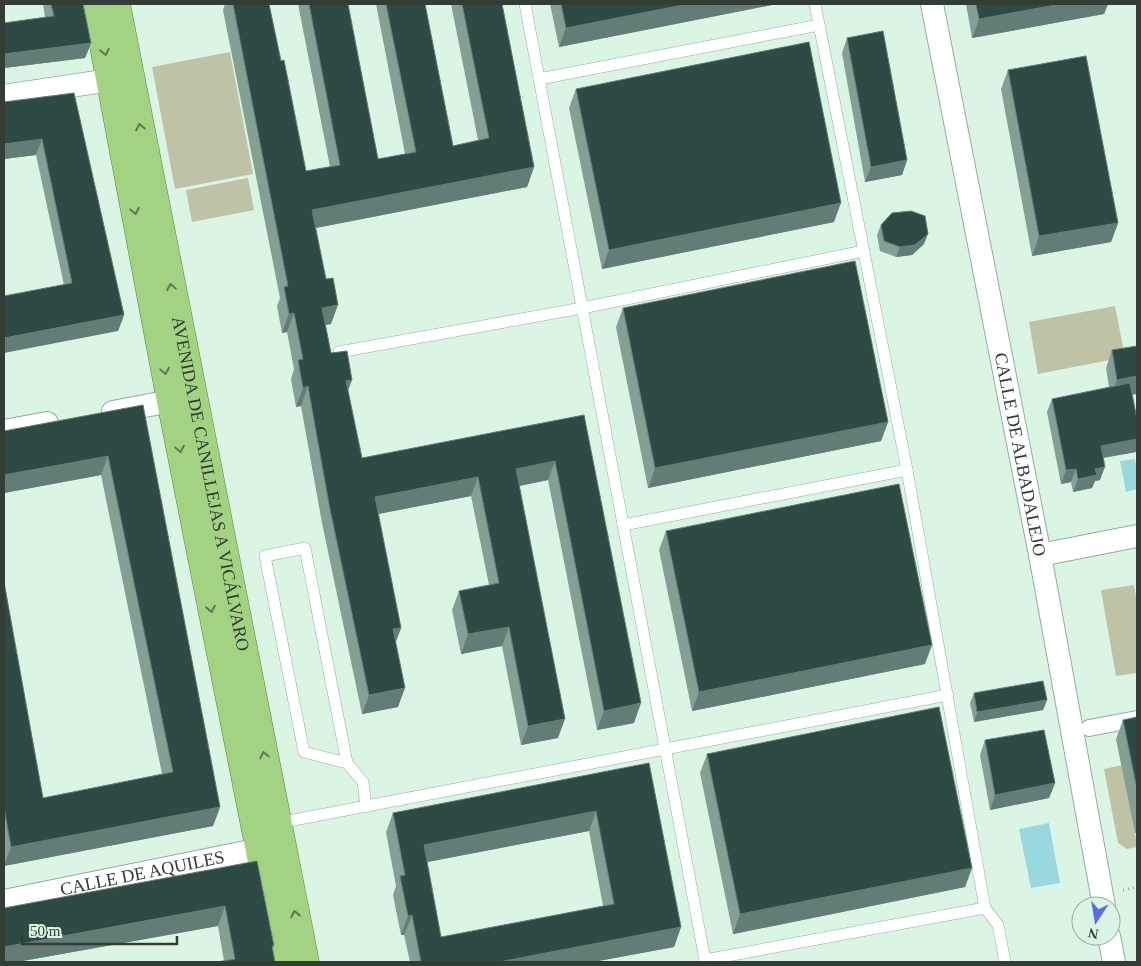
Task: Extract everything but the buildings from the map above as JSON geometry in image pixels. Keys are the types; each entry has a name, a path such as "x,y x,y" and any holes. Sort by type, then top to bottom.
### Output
{"main road":[{"name":"AVENIDA DE CANILLEJAS A VICÁLVARO","path":"96,4 110,80 182,399 268,836 282,962"},
{"name":"AVENIDA DE CANILLEJAS A VICÁLVARO","path":"116,4 182,399"},
{"name":"AVENIDA DE CANILLEJAS A VICÁLVARO","path":"268,836 305,962"}],"street":[{"name":"CALLE DE ALBADALEJO","path":"932,4 1040,555 1102,896"},
{"path":"4,96 110,80"},
{"path":"92,415 182,399"},
{"path":"4,431 63,421"},
{"path":"1040,555 1137,536"},
{"path":"1089,728 1137,719"},
{"name":"CALLE DE AQUILES","path":"4,901 268,836"},
{"path":"1111,946 1114,962"}],"lane":[{"path":"525,4 705,960 739,958 985,908"},
{"path":"815,4 907,470 985,908 998,925 1005,962"},
{"path":"539,79 819,25"},
{"path":"339,352 582,308 864,251"},
{"path":"623,525 907,470"},
{"path":"347,763 304,752 265,556 305,548 347,763 363,782 366,807"},
{"path":"268,836 366,807 948,695"}],"path":[{"path":"1120,890 1137,887"}],"green space":[{"path":"230,52 253,174 175,189 152,67"},
{"path":"248,178 254,210 192,222 186,190"},
{"path":"1115,306 1125,357 1038,374 1029,322"},
{"path":"1134,585 1137,603 1137,673 1116,676 1101,590"},
{"path":"1122,765 1137,843 1137,847 1127,849 1118,843 1104,769"}],"water":[{"path":"1135,459 1137,489 1126,492 1120,461"},
{"path":"1049,823 1060,883 1031,888 1019,829"}]}
